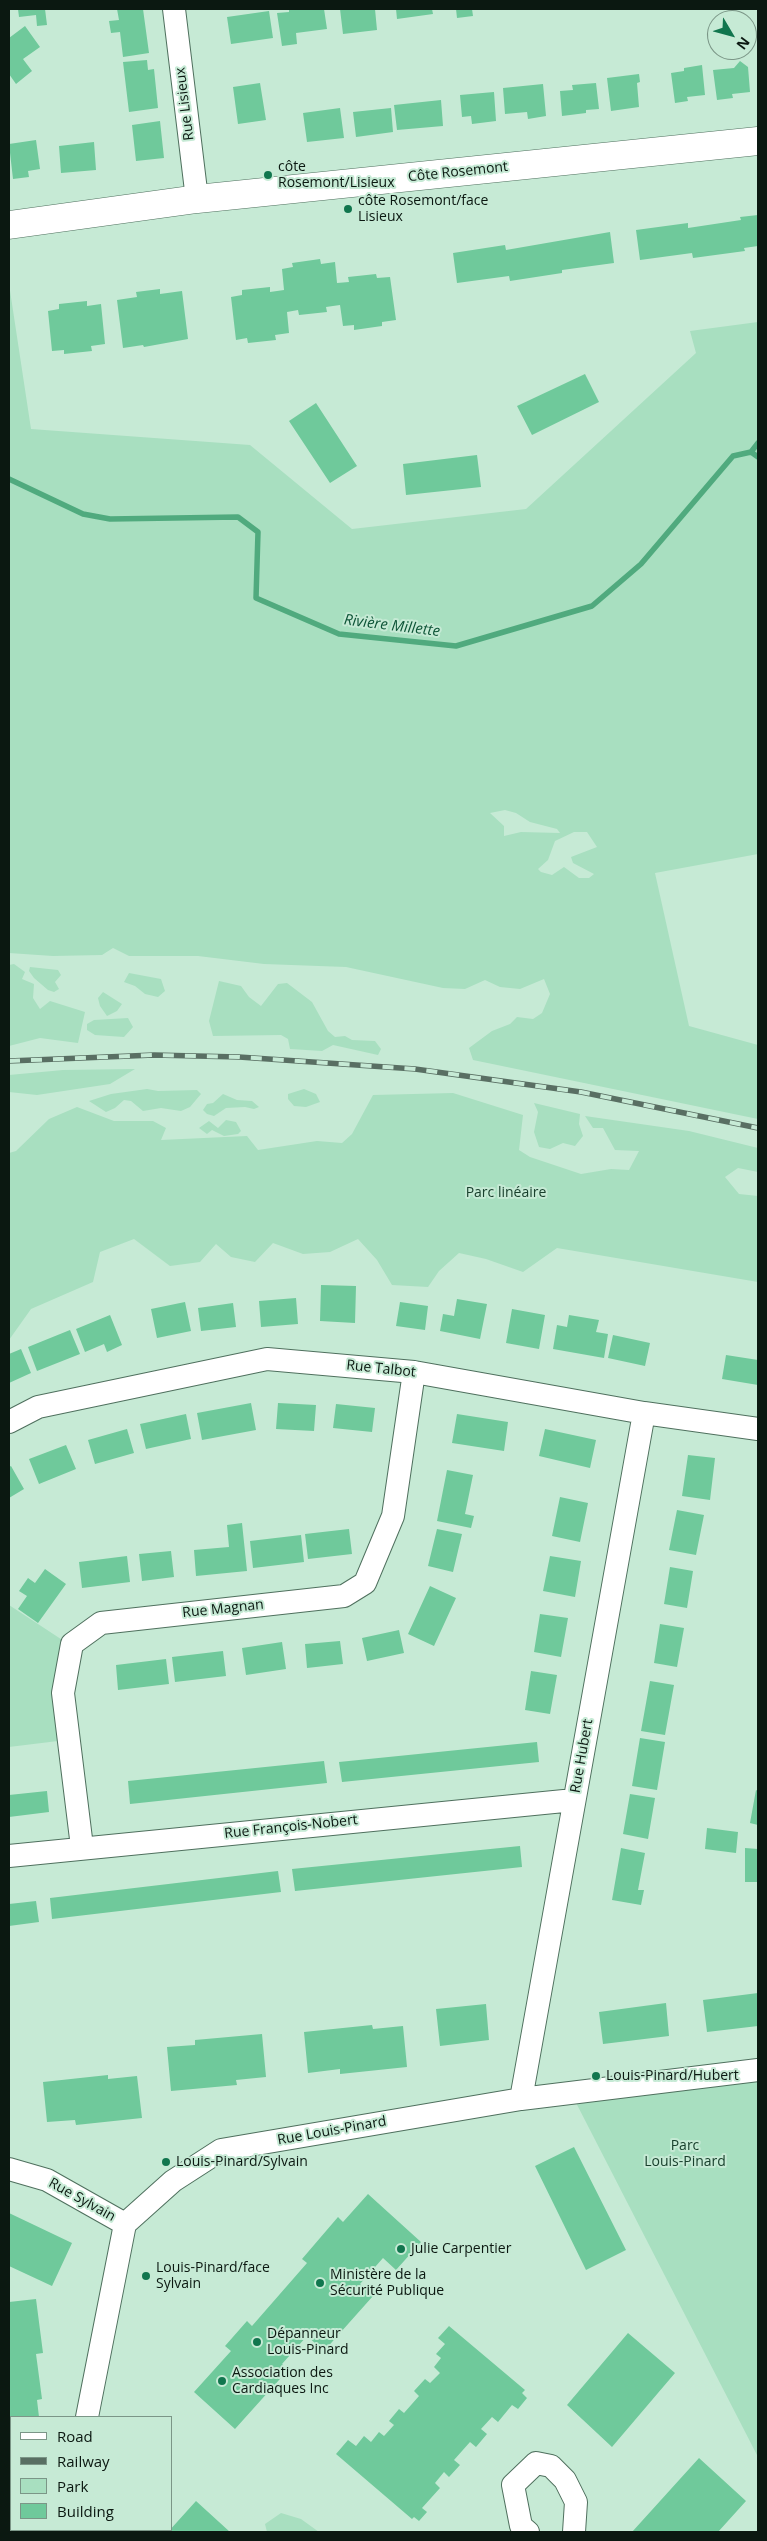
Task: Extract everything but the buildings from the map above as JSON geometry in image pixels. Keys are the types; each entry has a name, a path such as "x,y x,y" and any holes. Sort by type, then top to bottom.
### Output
{"street":[{"name":"Rue Lisieux","path":"174,9 196,199"},
{"name":"Côte Rosemont","path":"9,225 196,199 758,141"},
{"name":"Rue Talbot","path":"9,1422 38,1407 267,1359 414,1372 644,1413 758,1429"},
{"name":"Rue Magnan","path":"82,1847 63,1693 72,1644 101,1623 344,1596 365,1583 393,1516 414,1372"},
{"name":"Rue Hubert","path":"521,2099 644,1413"},
{"name":"Rue François-Nobert","path":"9,1856 82,1847 574,1800"},
{"name":"Rue Louis-Pinard","path":"125,2224 173,2182 221,2150 521,2099 758,2070"},
{"name":"Rue Sylvain","path":"9,2169 47,2180 125,2224"},
{"path":"88,2416 125,2224"},
{"path":"528,2532 521,2526 513,2485 536,2463 551,2466 566,2480 576,2502 574,2532"}],"green space":[{"path":"9,284 31,429 250,445 352,529 526,509 696,353 690,331 758,322 758,854 655,873 689,1026 758,1045 758,1119 473,1060 469,1048 492,1031 510,1024 517,1017 533,1019 542,1013 550,994 544,979 520,989 500,987 485,980 465,989 443,988 346,967 264,964 198,956 129,956 113,948 102,955 53,956 9,953","holes":["505,810 516,813 530,822 557,829 560,833 521,832 504,836 504,826 490,813","574,832 587,832 597,847 571,857 573,863 594,874 589,878 579,878 564,867 552,875 541,872 538,869 548,860 555,841"]},
{"path":"14,964 25,972 22,979 34,984 33,998 40,1009 50,1001 85,1012 78,1043 40,1038 9,1046 9,965"},
{"path":"30,967 58,970 61,975 55,982 59,989 54,992 48,990 34,978 29,971"},
{"path":"129,973 161,979 165,991 158,997 145,994 135,986 124,982"},
{"path":"219,981 241,986 249,997 261,1006 278,984 287,983 312,1002 328,1031 335,1037 345,1036 352,1040 375,1041 381,1049 378,1055 333,1045 322,1051 290,1049 288,1039 281,1035 213,1036 209,1021"},
{"path":"103,992 122,1004 117,1011 107,1016 100,1006 98,998"},
{"path":"128,1018 133,1027 124,1037 95,1035 87,1030 87,1024 94,1020"},
{"path":"135,1069 110,1084 37,1095 9,1092 9,1075 63,1070"},
{"path":"147,1089 158,1091 197,1090 201,1094 190,1107 181,1111 161,1108 143,1111 131,1101 124,1100 115,1108 106,1112 89,1101 111,1094"},
{"path":"304,1089 316,1094 320,1102 306,1107 294,1106 288,1099 288,1094"},
{"name":"Parc linéaire","path":"453,1093 523,1115 519,1150 530,1157 581,1174 611,1169 629,1170 639,1151 615,1150 603,1128 593,1128 585,1116 689,1131 758,1148 758,1172 738,1168 725,1177 739,1194 758,1196 758,1282 557,1248 523,1272 486,1259 459,1253 439,1271 428,1287 392,1285 377,1260 358,1239 330,1252 303,1254 273,1243 255,1262 231,1257 216,1244 200,1262 170,1266 134,1239 100,1252 93,1282 31,1309 9,1340 9,1153 16,1151 49,1119 77,1107 114,1121 153,1121 166,1128 161,1140 247,1136 258,1150 317,1141 342,1143 352,1134 373,1095"},
{"path":"223,1094 237,1100 252,1101 259,1107 254,1109 245,1107 226,1108 214,1116 207,1114 203,1110 207,1104 213,1103"},
{"path":"534,1103 580,1114 579,1124 583,1136 575,1146 563,1143 550,1149 539,1147 534,1132 538,1112"},
{"path":"226,1120 236,1122 241,1131 238,1134 224,1136 212,1130 207,1134 199,1128 209,1121 218,1128"},
{"path":"9,1605 70,1645 66,1740 9,1747"},
{"name":"Parc Louis-Pinard","path":"758,2070 758,2457 571,2093"},
{"path":"281,2513 301,2519 319,2532 267,2532 265,2524"}],"waterway":[{"path":"751,452 758,443"},
{"name":"Rivière Millette","path":"9,479 83,514 110,519 238,517 258,532 256,598 339,634 456,646 592,606 641,564 733,456 751,452 758,457"}],"railway":[{"path":"9,1061 154,1055 239,1057 415,1069 581,1092 758,1128"}],"place":[{"name":"côte Rosemont/Lisieux","path":"268,175"},
{"name":"côte Rosemont/face Lisieux","path":"348,209"},
{"name":"Louis-Pinard/Hubert","path":"596,2076"},
{"name":"Louis-Pinard/Sylvain","path":"166,2162"},
{"name":"Julie Carpentier","path":"401,2249"},
{"name":"Louis-Pinard/face Sylvain","path":"146,2276"},
{"name":"Ministère de la Sécurité Publique","path":"320,2283"},
{"name":"Dépanneur Louis-Pinard","path":"257,2342"},
{"name":"Association des Cardiaques Inc","path":"222,2381"}]}
